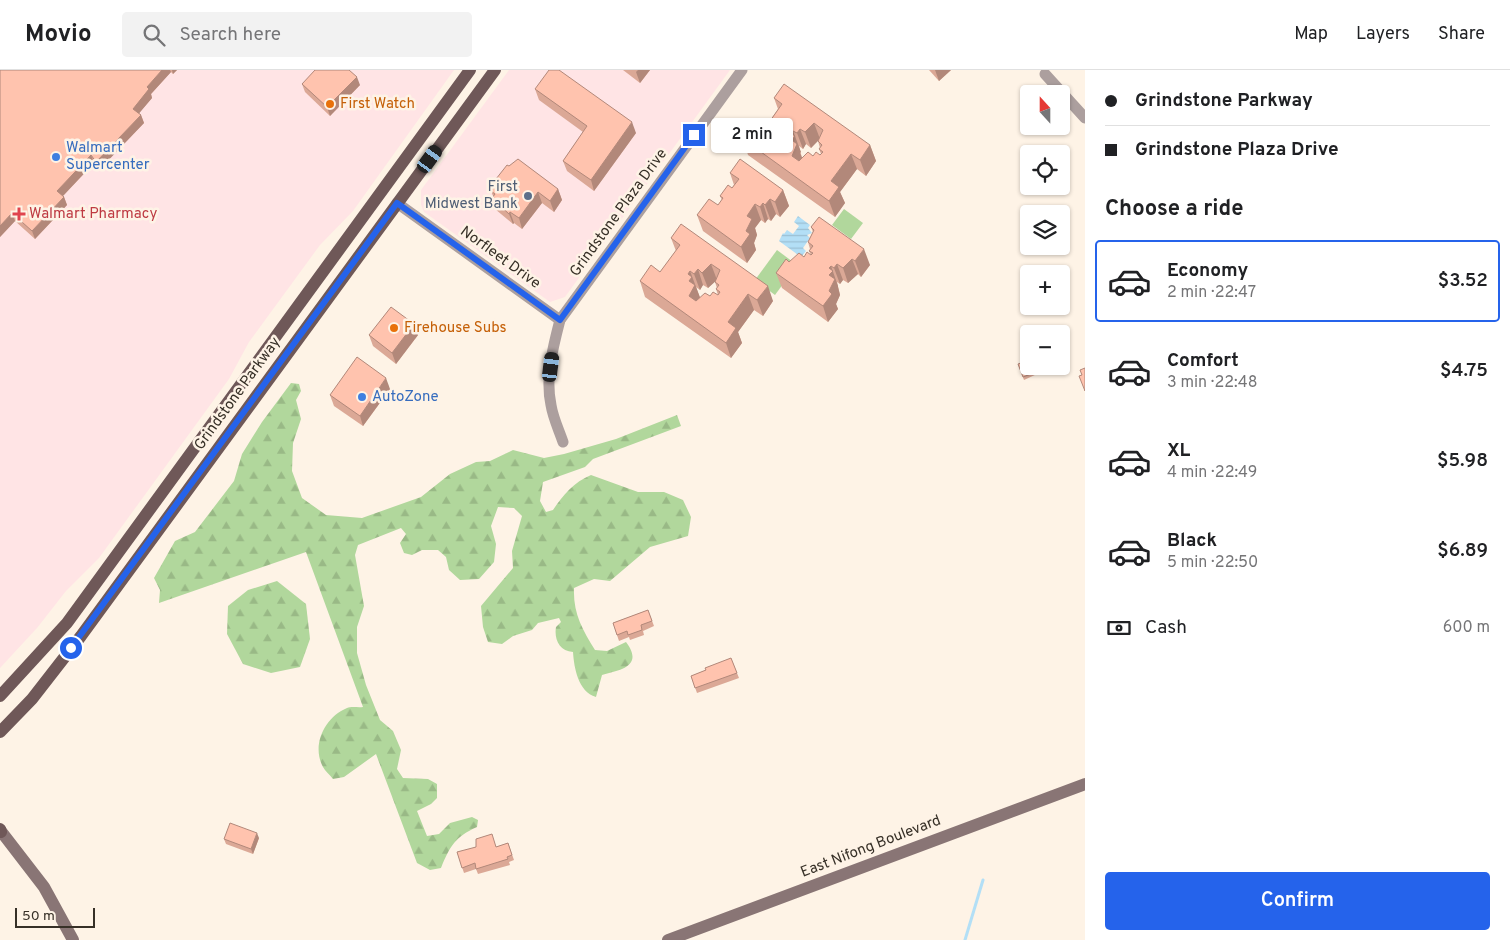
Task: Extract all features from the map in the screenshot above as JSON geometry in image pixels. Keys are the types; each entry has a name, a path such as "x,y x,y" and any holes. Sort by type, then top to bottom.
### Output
{"main road":[{"name":"Grindstone Parkway","path":"1,696 67,623 470,70"},
{"name":"Grindstone Parkway","path":"0,732 32,699 81,636 495,70"}],"street":[{"name":"Grindstone Plaza Drive","path":"563,442 551,405 549,380 560,320 742,70"},
{"path":"1045,74 1085,118"},
{"name":"Norfleet Drive","path":"397,203 560,320"},
{"name":"East Nifong Boulevard","path":"668,940 1085,784"},
{"path":"0,830 44,887 73,940"}],"shaded area":[{"path":"0,70 454,70 353,211 320,245 249,342 229,379 99,558 66,591 37,628 0,668"},
{"path":"509,70 730,70 565,297 550,302 424,212 421,205 421,190"}],"green space":[{"path":"844,209 863,223 851,239 832,225"},
{"path":"777,250 797,265 775,295 755,280"},
{"path":"291,383 299,384 301,391 296,400 301,419 293,443 292,471 302,498 326,515 362,518 421,497 450,474 476,462 490,461 513,450 544,458 616,439 677,415 681,426 593,459 585,467 543,482 540,501 546,512 553,510 579,481 591,475 638,492 664,492 683,500 691,517 688,536 650,547 610,581 594,579 574,588 575,605 579,620 595,650 607,651 626,642 633,657 628,666 623,669 602,675 596,697 581,685 574,665 573,652 564,649 558,644 556,627 561,622 559,618 538,623 532,630 513,636 502,644 488,642 483,627 481,606 513,568 512,551 522,516 514,508 498,507 491,526 496,544 494,562 479,579 460,580 449,570 446,557 438,550 422,550 412,555 404,553 400,543 406,534 401,528 358,545 355,555 364,606 357,627 357,653 366,685 380,720 393,731 401,750 397,769 403,778 428,779 437,784 437,798 431,804 417,811 427,836 439,834 450,823 472,817 478,820 477,827 454,843 441,868 430,870 417,863 376,754 344,777 333,779 323,767 319,750 322,733 327,725 339,712 347,708 363,707 306,552 159,603 160,590 154,578 175,541 195,532 234,481 242,454 262,422"},
{"path":"277,581 306,604 310,639 300,667 271,673 243,664 227,634 228,606 248,590"}],"water":[{"path":"798,216 810,225 808,228 812,233 807,235 810,238 803,248 806,251 801,257 779,241 787,230 793,234 799,226 794,222"}],"building":[{"name":"Walmart Supercenter","path":"0,70 162,70 147,87 149,89 133,109 141,115 96,162 91,155 57,191 64,197 32,231 12,213 0,226"},
{"name":"First Watch","path":"315,70 349,70 357,77 327,107 302,84"},
{"path":"549,70 559,70 632,122 591,180 563,161 587,126 535,89"},
{"path":"784,84 870,145 860,160 851,154 831,181 839,187 829,201 743,139 754,124 763,131 782,104 774,98","holes":["814,123 823,130 818,141 822,145 819,149 823,152 820,155 816,152 813,156 808,152 799,161 792,156 797,144 792,140 795,136 791,133 793,131 797,133 800,129 805,132"]},
{"name":"First Midwest Bank","path":"518,159 558,189 550,201 538,192 519,218 510,212 509,214 492,198 495,194 491,191 498,181 496,179 507,165 509,166"},
{"path":"740,159 783,190 775,202 770,199 765,205 763,203 760,207 755,204 747,216 752,219 746,231 750,234 741,247 697,215 709,199 718,205 723,198 720,196 728,185 732,188 739,179 730,173"},
{"path":"819,217 864,249 855,261 852,259 843,268 837,264 834,268 831,266 829,268 833,271 829,275 835,279 829,291 832,294 823,306 776,273 786,259 789,262 799,253 804,257 807,252 811,255 813,253 809,251 813,246 808,242 814,230 811,227"},
{"path":"681,224 768,286 757,300 748,294 728,322 736,328 726,343 640,281 651,265 660,272 680,245 671,238","holes":["711,264 720,270 715,282 719,285 716,289 720,292 718,295 713,292 710,296 705,293 696,301 689,296 695,285 689,281 692,277 688,274 690,271 694,274 698,269 702,273"]},
{"path":"391,307 414,324 392,353 369,335"},
{"name":"AutoZone","path":"357,357 386,378 360,416 330,395"},
{"path":"1085,368 1085,391 1079,376 1082,375 1080,370"},
{"path":"648,610 652,621 641,625 642,630 628,635 627,631 617,635 613,623"},
{"path":"731,658 737,673 695,688 691,676 706,670 705,668"},
{"path":"230,823 257,833 251,849 224,839"},
{"path":"492,834 496,847 508,843 512,855 507,857 508,859 476,869 475,863 462,868 457,852 476,847 476,839"}],"waterway":[{"path":"965,940 983,880"}],"place":[{"name":"First Watch","path":"330,104"},
{"name":"Walmart Supercenter","path":"56,157"},
{"name":"First Midwest Bank","path":"528,196"},
{"name":"Walmart Pharmacy","path":"19,214"},
{"name":"Firehouse Subs","path":"394,328"},
{"name":"AutoZone","path":"362,397"}],"route":[{"path":"71,648 186,494 397,203 560,320 694,135"}]}
